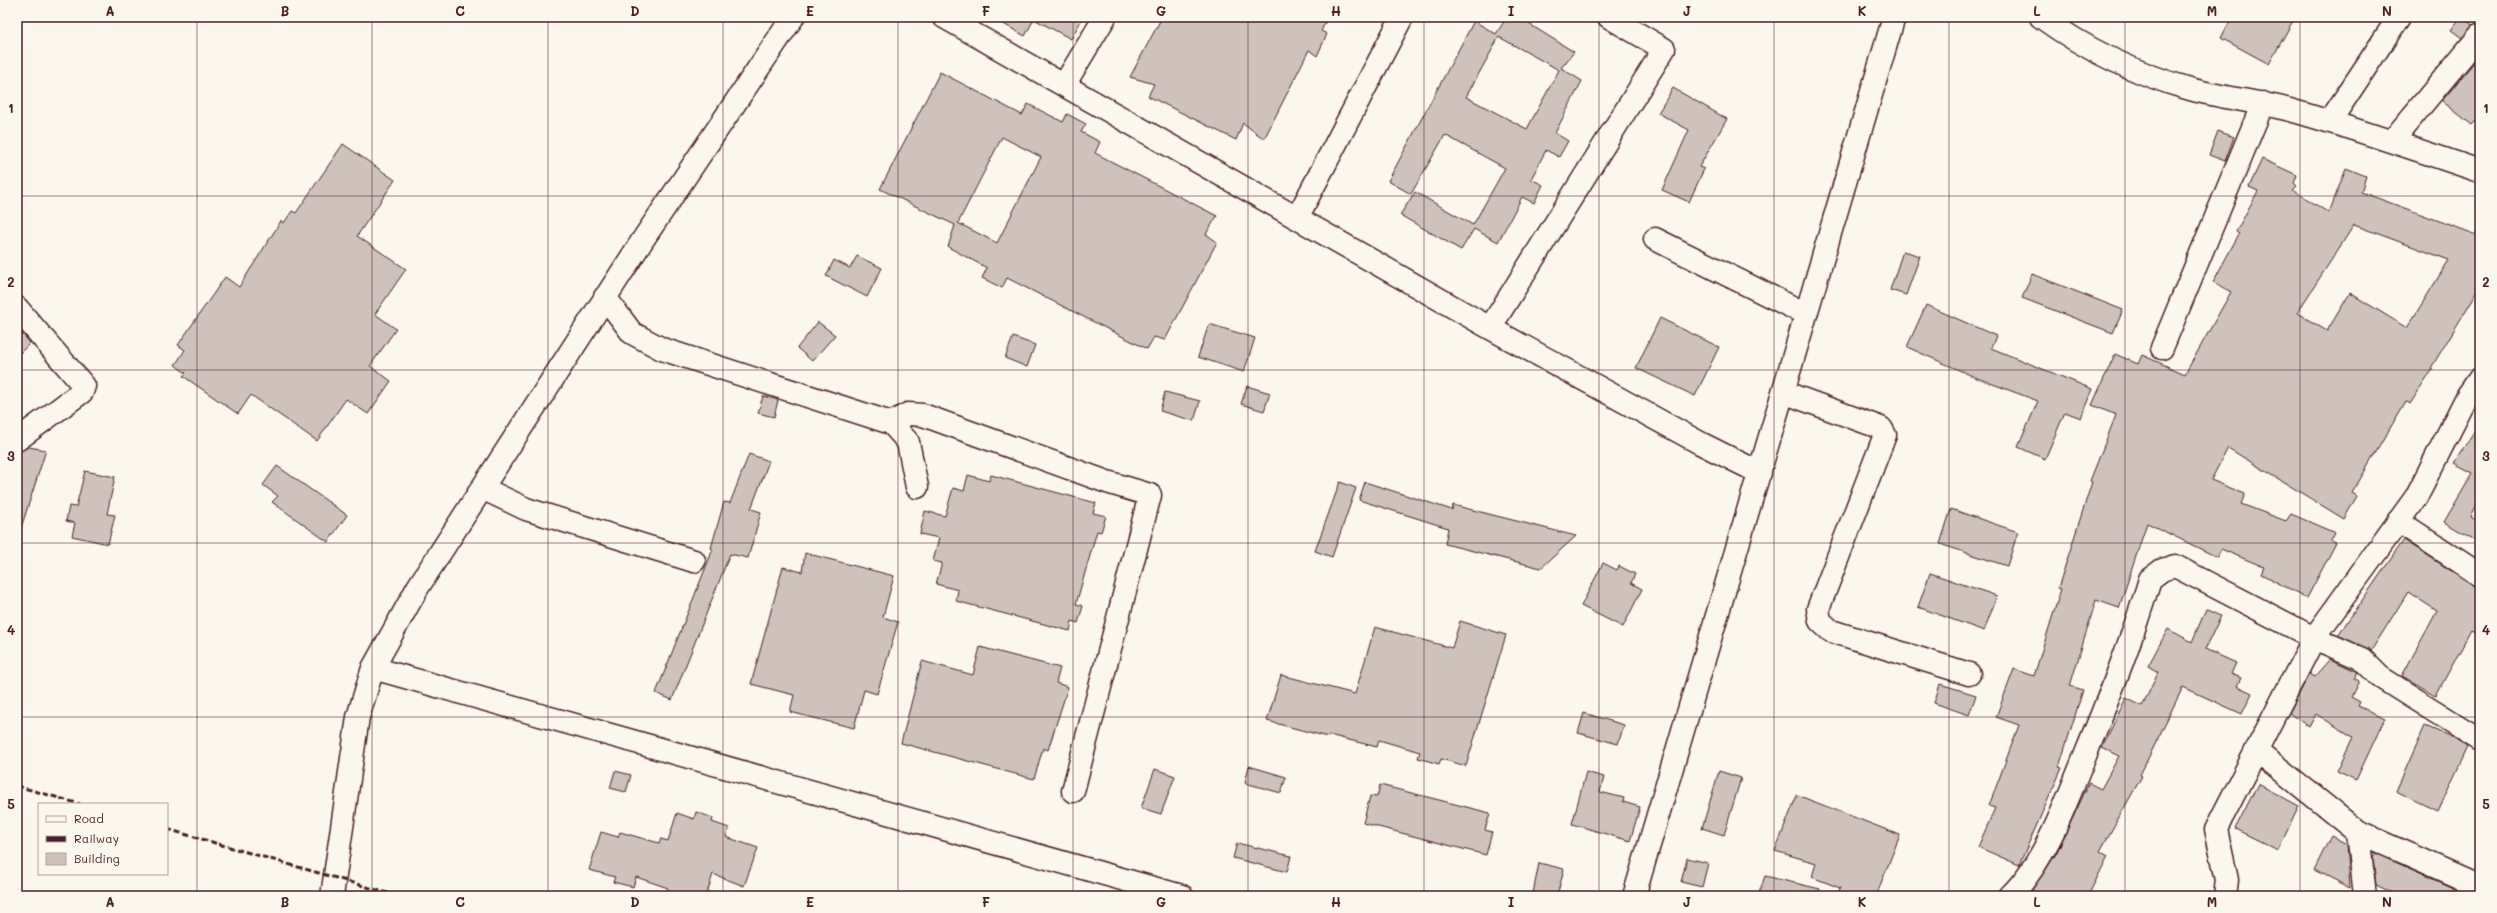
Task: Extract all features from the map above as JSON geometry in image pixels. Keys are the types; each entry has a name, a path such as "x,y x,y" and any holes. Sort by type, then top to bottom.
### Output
{"street":[{"path":"332,896 358,718 373,668 418,587 606,298 793,17"},
{"path":"944,17 1490,328 1700,443 1760,473"},
{"path":"1064,85 1105,17"},
{"path":"1297,218 1402,17"},
{"path":"1490,328 1664,49 1609,17"},
{"path":"1634,896 1894,17"},
{"path":"2041,17 2058,30 2129,68 2190,89 2263,103 2330,121 2480,171"},
{"path":"2330,121 2399,17"},
{"path":"2392,141 2480,36"},
{"path":"2162,348 2263,103"},
{"path":"1655,239 1806,314"},
{"path":"606,298 632,333 662,349 891,423 908,442 917,487"},
{"path":"17,308 84,386 82,392 17,440"},
{"path":"2225,896 2226,880 2216,829 2314,638 2416,497 2474,400 2480,378"},
{"path":"1783,392 1881,428 1885,435 1818,609 1820,621 1831,631 1970,674"},
{"path":"891,423 908,414 923,416 1107,482 1150,495 1073,791"},
{"path":"482,488 526,510 694,561"},
{"path":"2398,521 2480,575"},
{"path":"2010,896 2026,880 2063,810 2121,668 2150,579 2162,570 2175,566 2314,638 2362,659 2380,677 2480,740"},
{"path":"373,668 1182,896"},
{"path":"2256,750 2358,832 2480,886"},
{"path":"2358,832 2365,896"}],"building":[{"path":"991,17 1083,17 1071,39 1034,19 1025,36"},
{"path":"1162,17 1328,17 1321,31 1327,34 1317,56 1309,50 1264,139 1243,123 1236,140 1148,96 1154,84 1130,77"},
{"path":"1507,17 1518,17 1574,52 1561,68 1582,81 1555,133 1568,141 1559,157 1546,150 1531,179 1543,185 1534,203 1522,197 1498,242 1474,229 1461,250 1400,215 1415,192 1473,225 1505,168 1445,135 1411,194 1388,181 1474,21 1496,34","holes":["1499,37 1559,70 1527,129 1466,97"]},
{"path":"2232,17 2295,17 2269,64 2221,38"},
{"path":"2461,17 2474,25 2462,38 2451,30"},
{"path":"2480,55 2480,117 2472,125 2442,101"},
{"path":"940,72 1022,115 1028,104 1063,122 1067,114 1086,124 1081,132 1100,142 1095,153 1217,216 1206,234 1217,242 1165,340 1154,337 1147,349 1007,278 1002,288 982,278 987,268 948,247 955,225 880,189","holes":["1002,137 1041,157 997,243 958,223"]},
{"path":"1673,88 1727,119 1699,167 1704,169 1689,202 1662,190 1689,130 1658,113"},
{"path":"2218,131 2234,137 2225,161 2209,155"},
{"path":"343,144 395,180 357,236 406,269 375,314 396,329 370,366 391,381 368,414 346,399 317,441 251,395 238,414 183,376 186,373 175,365 185,350 178,345 225,277 239,287 281,221 284,223 292,211 296,213"},
{"path":"2262,159 2297,175 2294,183 2297,186 2293,190 2329,213 2346,168 2366,176 2361,192 2480,236 2480,287 2431,368 2433,369 2410,404 2406,401 2352,493 2357,496 2344,519 2228,448 2211,480 2245,494 2241,504 2286,521 2291,514 2335,533 2331,541 2336,543 2307,598 2261,574 2264,567 2221,549 2217,557 2147,523 2119,608 2096,600 2070,686 2083,690 2059,767 2062,768 2019,865 1978,847 1995,808 1989,806 2019,725 1996,717 2014,669 2034,676 2061,589 2058,588 2092,482 2090,481 2116,415 2092,405 2115,354 2138,364 2142,355 2185,374 2231,292 2213,282 2239,234 2236,232 2258,191 2249,187","holes":["2354,225 2449,260 2407,328 2350,293 2327,331 2297,313"]},
{"path":"1903,251 1920,256 1906,295 1890,290"},
{"path":"857,256 882,268 867,297 826,276 834,260 850,268"},
{"path":"2032,274 2123,310 2113,333 2022,298"},
{"path":"1926,305 1996,336 1991,348 2092,389 2081,418 2065,412 2045,459 2018,447 2038,401 1977,378 1907,347"},
{"path":"1660,318 1719,347 1695,396 1636,368"},
{"path":"818,322 835,335 812,361 797,348"},
{"path":"1209,324 1255,338 1244,372 1198,357"},
{"path":"17,327 30,343 17,356"},
{"path":"1013,337 1035,345 1027,367 1005,358"},
{"path":"1247,386 1270,393 1264,411 1241,404"},
{"path":"1165,392 1200,401 1194,421 1160,411"},
{"path":"763,396 778,400 774,417 758,413"},
{"path":"2480,422 2480,499 2471,516 2480,522 2480,543 2444,522 2473,473 2454,463"},
{"path":"29,447 46,450 21,528 17,528 17,452"},
{"path":"749,454 769,461 751,509 761,512 748,558 730,554 672,700 656,693 713,549 711,548 724,502 730,503"},
{"path":"277,466 347,515 328,542 272,502 278,496 263,485"},
{"path":"85,471 115,477 107,514 115,515 108,544 72,536 75,523 66,521 69,506 76,507"},
{"path":"968,475 989,481 991,475 1096,503 1093,513 1106,516 1101,532 1097,531 1076,604 1083,606 1078,623 1072,621 1070,631 956,601 958,590 936,584 942,563 933,561 939,538 920,534 925,511 945,516 953,488 964,491"},
{"path":"1340,482 1356,488 1332,557 1315,551"},
{"path":"1365,482 1452,510 1453,505 1576,536 1541,568 1445,544 1448,528 1359,500"},
{"path":"1951,509 2018,532 2007,566 1940,544"},
{"path":"2404,540 2473,585 2480,587 2480,636 2471,631 2436,695 2402,676 2437,611 2408,592 2371,651 2338,635"},
{"path":"805,553 894,576 883,617 898,622 877,694 864,690 854,728 790,712 794,695 751,684 783,567 802,572"},
{"path":"1603,563 1617,570 1619,566 1635,574 1631,583 1642,589 1623,627 1581,606"},
{"path":"1930,573 1997,596 1984,631 1918,607"},
{"path":"2206,609 2221,616 2205,649 2236,663 2231,674 2241,678 2237,686 2252,693 2242,714 2183,687 2140,775 2142,776 2100,851 2108,856 2088,896 2043,896 2032,890 2056,854 2089,783 2101,789 2119,756 2102,748 2126,698 2142,706 2158,672 2148,666 2168,629 2192,642"},
{"path":"1460,621 1506,635 1466,766 1441,759 1439,764 1418,758 1420,752 1379,740 1377,747 1329,735 1328,737 1267,721 1281,675 1355,694 1375,627 1452,648"},
{"path":"980,647 1060,668 1056,683 1068,687 1048,750 1043,748 1034,779 901,743 922,661 973,675"},
{"path":"2330,659 2358,672 2354,678 2359,681 2351,697 2360,702 2358,706 2385,718 2356,780 2337,771 2353,737 2316,714 2309,727 2289,713 2310,673 2315,676"},
{"path":"1940,684 1976,695 1969,715 1934,703"},
{"path":"1584,713 1624,725 1618,744 1578,733"},
{"path":"2425,726 2454,738 2468,747 2438,811 2396,791"},
{"path":"1249,766 1286,777 1281,793 1245,783"},
{"path":"1155,769 1175,776 1161,814 1141,808"},
{"path":"615,771 631,775 626,792 610,788"},
{"path":"1719,771 1741,778 1724,835 1702,828"},
{"path":"1586,772 1604,777 1600,792 1624,798 1623,802 1640,807 1630,841 1572,824"},
{"path":"2258,784 2299,806 2278,850 2235,829"},
{"path":"1380,785 1490,813 1485,830 1492,832 1486,855 1363,823 1370,796 1377,797"},
{"path":"1797,795 1900,835 1876,896 1837,896 1840,888 1812,877 1816,863 1775,851"},
{"path":"696,812 713,818 712,822 729,828 726,837 758,848 744,886 713,874 706,896 680,896 667,892 668,888 636,877 633,887 613,882 615,877 589,870 601,832 618,837 620,832 659,843 661,839 668,841 677,813 694,819"},
{"path":"2331,836 2347,844 2350,888 2314,870"},
{"path":"1237,843 1291,856 1287,872 1233,858"},
{"path":"2375,853 2472,896 2399,896 2376,885 2373,857"},
{"path":"1687,858 1708,863 1702,887 1681,882"},
{"path":"1539,863 1564,869 1557,896 1533,893"},
{"path":"1765,876 1820,889 1819,896 1758,896"}],"railway":[{"path":"17,786 76,803"},
{"path":"168,829 398,896"}]}
